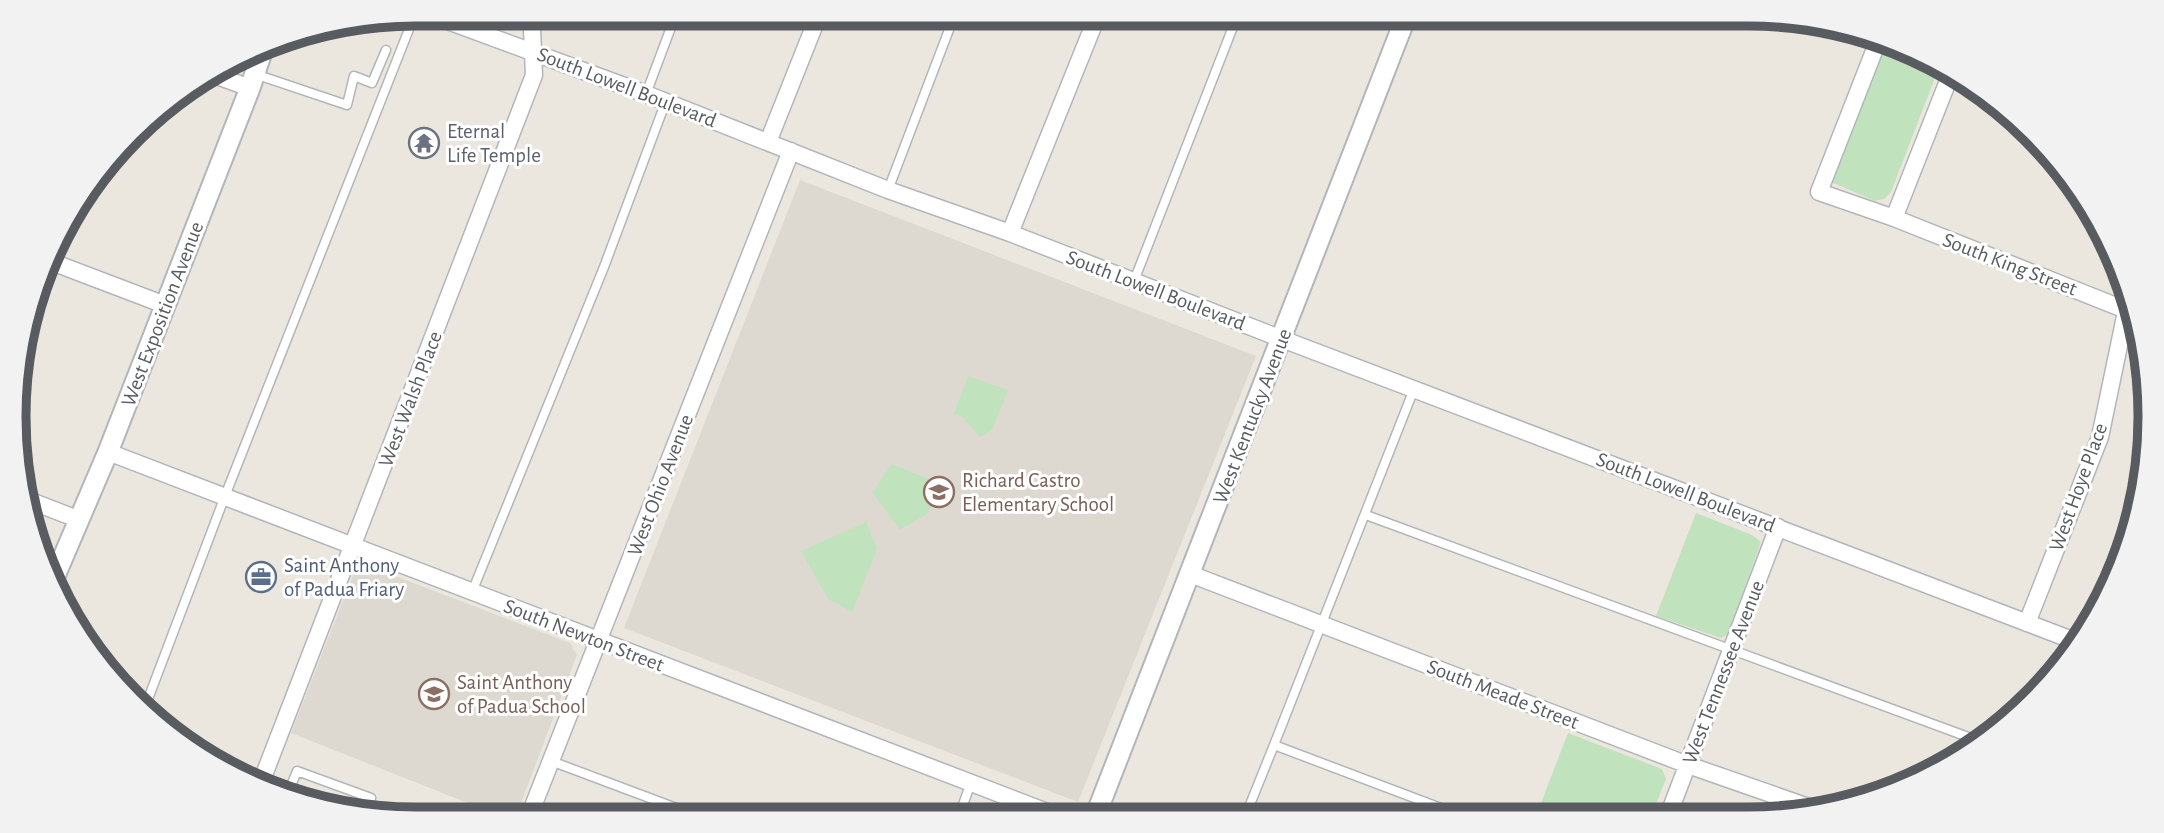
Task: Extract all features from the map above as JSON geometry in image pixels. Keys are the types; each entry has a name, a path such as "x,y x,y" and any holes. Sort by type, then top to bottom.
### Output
{"street":[{"name":"South Lowell Boulevard","path":"462,26 666,101 888,190 1010,233 2068,638"},
{"name":"West Walsh Place","path":"264,776 534,75 531,51 533,26"},
{"path":"768,142 814,26"},
{"path":"1010,233 1093,26"},
{"name":"West Kentucky Avenue","path":"1099,807 1403,26"},
{"name":"South King Street","path":"1875,48 1819,192 2121,306"},
{"name":"West Exposition Avenue","path":"58,570 108,452 260,59"},
{"path":"224,77 252,81"},
{"path":"1894,218 1948,82"},
{"name":"West Ohio Avenue","path":"533,807 791,151"},
{"path":"57,264 165,305"},
{"name":"West Hoye Place","path":"2027,623 2100,437 2125,318"},
{"name":"South Newton Street","path":"108,452 1034,807"},
{"path":"36,503 80,520"},
{"name":"West Tennessee Avenue","path":"1672,807 1778,527"},
{"name":"South Meade Street","path":"1190,574 1688,765 1797,803"}],"lane":[{"path":"148,699 225,496 410,26"},
{"path":"646,94 672,26"},
{"path":"888,190 950,26"},
{"path":"1134,281 1233,26"},
{"path":"252,81 347,105 354,76 372,83 386,50"},
{"path":"472,592 604,267 666,101"},
{"path":"1249,807 1415,389"},
{"path":"1366,514 1969,737"},
{"path":"1274,745 1438,807"},
{"path":"551,761 674,807"},
{"path":"291,786 297,771 371,798 369,803"},
{"path":"962,807 971,783"}],"shaded area":[{"name":"Richard Castro Elementary School","path":"800,180 1256,356 1078,802 624,628"},
{"name":"Saint Anthony of Padua School","path":"364,564 570,643 577,655 520,807 478,807 291,733 355,570"}],"green space":[{"path":"1877,48 1936,75 1891,192 1884,199 1875,201 1831,182"},
{"path":"968,376 1008,390 992,430 980,437 963,417 954,414"},
{"path":"891,464 939,483 928,513 900,530 873,493"},
{"path":"1696,513 1752,535 1761,542 1728,634 1721,638 1656,616"},
{"path":"866,522 877,549 852,612 828,599 801,551"},
{"path":"1568,733 1662,769 1666,779 1655,807 1539,807"}],"place":[{"name":"Eternal Life Temple","path":"424,143"},
{"name":"Richard Castro Elementary School","path":"939,492"},
{"name":"Saint Anthony of Padua Friary","path":"261,577"},
{"name":"Saint Anthony of Padua School","path":"434,694"}]}
